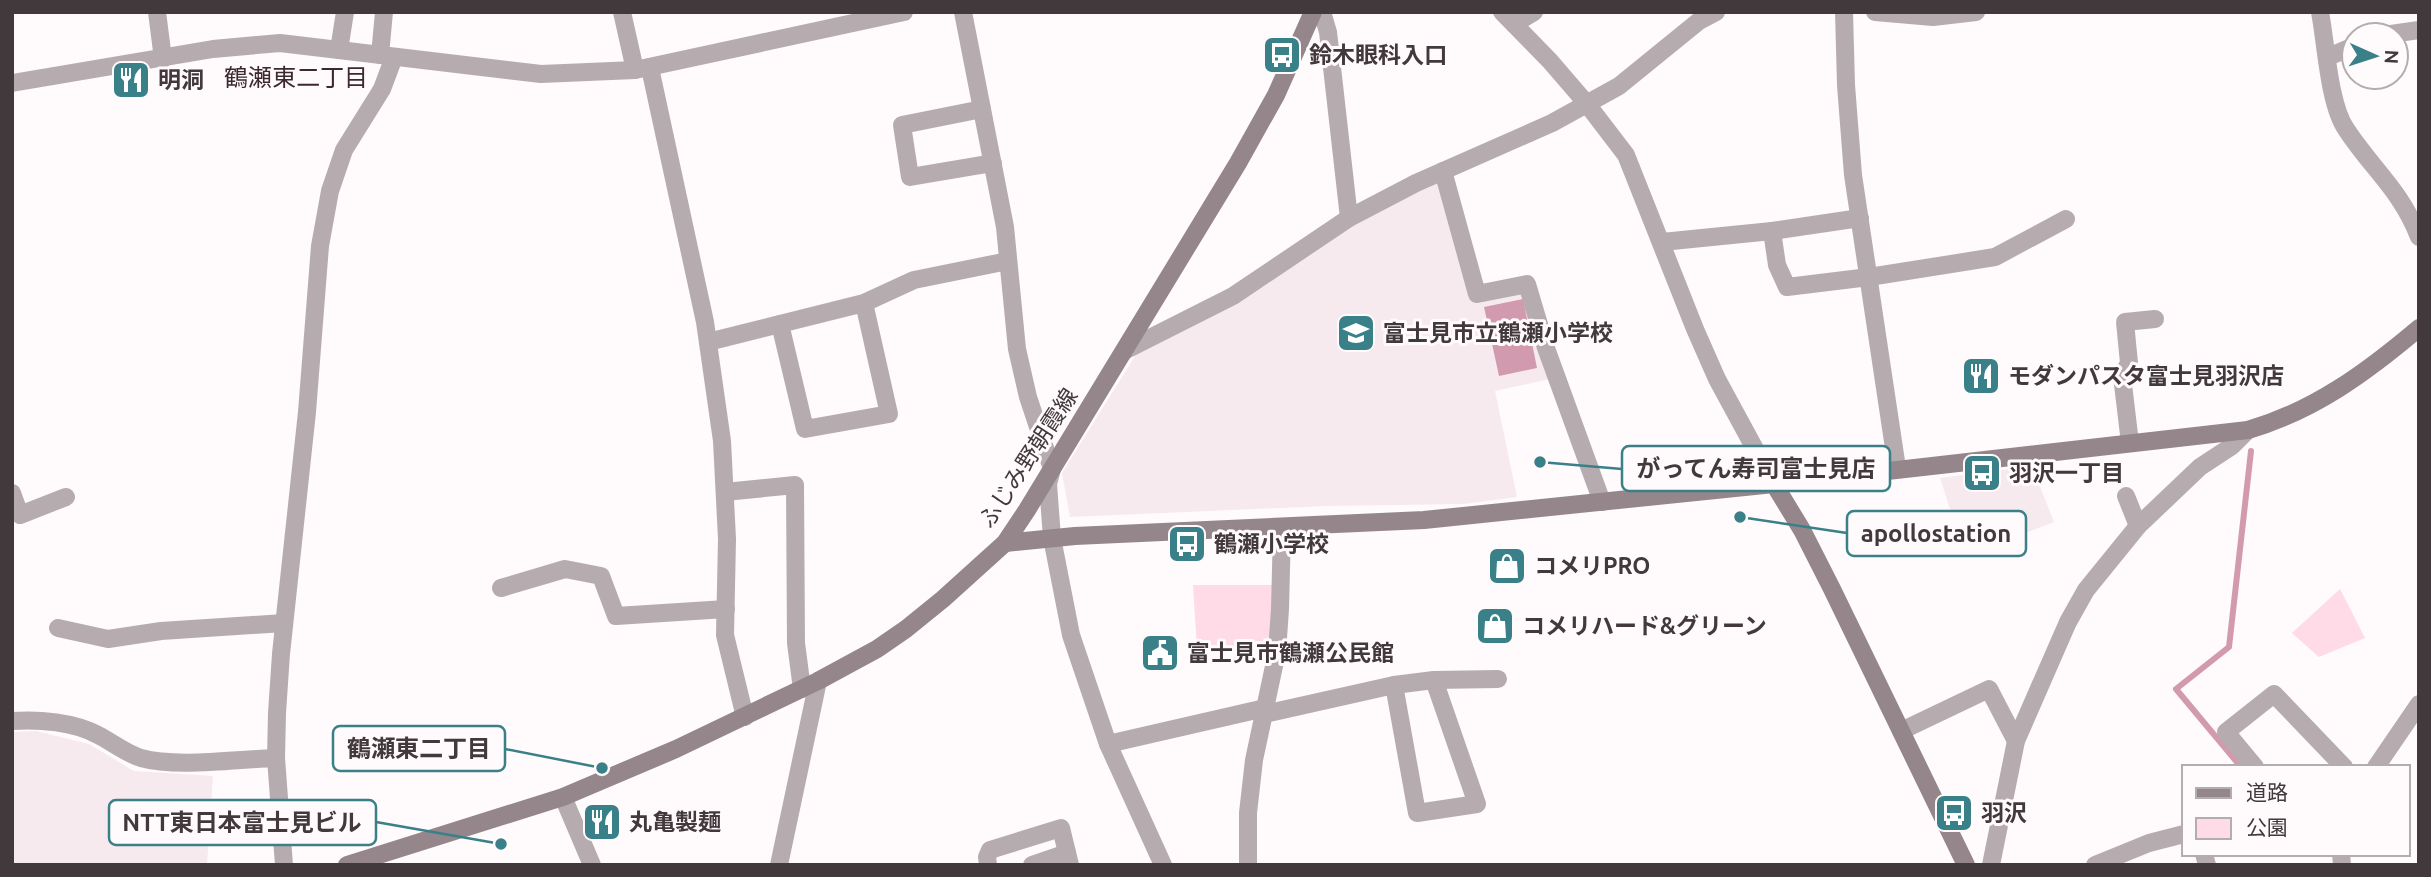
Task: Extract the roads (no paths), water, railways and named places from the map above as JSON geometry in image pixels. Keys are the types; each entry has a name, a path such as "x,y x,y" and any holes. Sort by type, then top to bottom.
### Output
{"street":[{"path":"157,12 163,59"},
{"path":"339,50 345,12"},
{"path":"284,865 276,758 278,701 307,412 320,246 330,191 344,149 382,89 387,56 384,12"},
{"path":"622,12 642,69 708,342 722,440 727,539 725,635 745,717"},
{"path":"12,83 213,49 279,43 466,63 541,74 642,69 904,12"},
{"path":"963,12 1005,227 1017,349 1028,397 1052,469 1048,485 1052,538 1071,635 1108,744 1163,865"},
{"name":"ふじみ野朝霞線","path":"347,865 563,797 745,717 877,649 943,599 1005,543 1052,469 1253,136 1276,95 1313,12"},
{"path":"1322,12 1328,32 1349,218"},
{"path":"1534,12 1508,18 1587,104 1626,155 1717,379 1808,542 1966,865"},
{"path":"1126,350 1233,296 1349,218 1443,171 1552,123 1619,86 1699,21 1716,12"},
{"path":"1844,12 1849,134 1897,468"},
{"path":"1875,12 1933,17 1976,12"},
{"path":"2320,12 2336,107 2344,128 2399,197 2419,237"},
{"path":"2328,57 2340,52"},
{"path":"982,109 902,125 910,177 993,163"},
{"path":"1443,171 1478,294 1527,284 1546,348 1602,502"},
{"path":"1662,242 1860,218"},
{"path":"1772,230 1777,265 1787,287 1995,257 2066,219"},
{"path":"708,342 864,303 914,280 1008,261"},
{"path":"780,324 805,429 889,414 864,303"},
{"path":"2130,443 2122,376 2129,363 2124,322 2155,319"},
{"path":"1005,543 1052,538 1424,520 1774,484 2248,430 2297,412 2325,397 2374,366 2419,329"},
{"path":"1991,865 2016,741 2068,622 2086,590 2138,526 2200,467 2232,446 2248,430"},
{"path":"725,492 795,485 796,643 810,685 779,865"},
{"path":"12,493 20,515 66,497"},
{"path":"2126,496 2138,526"},
{"path":"1248,865 1248,813 1254,760 1277,652 1282,528"},
{"path":"501,588 565,569 601,576 616,616 726,609"},
{"path":"58,628 108,639 161,631 284,624"},
{"path":"1108,744 1394,685 1434,680 1498,679"},
{"path":"1394,685 1417,813 1477,804 1434,680"},
{"path":"1901,731 1989,689 2016,741"},
{"path":"2253,765 2226,732 2274,694 2342,765"},
{"path":"2377,765 2419,704"},
{"path":"12,721 63,724 96,733 141,758 183,762 276,758"},
{"path":"563,797 592,865"},
{"path":"988,865 990,850 1061,828 1069,859 1032,865"},
{"path":"2095,865 2149,843 2182,835"}],"waterway":[{"path":"2239,765 2176,689 2229,647 2251,451"}],"place":[{"name":"鈴木眼科入口","path":"1282,55"},
{"name":"明洞","path":"131,80"},
{"name":"富士見市立鶴瀬小学校","path":"1356,333"},
{"name":"モダンパスタ富士見羽沢店","path":"1981,376"},
{"name":"がってん寿司富士見店","path":"1540,462"},
{"name":"羽沢一丁目","path":"1982,473"},
{"name":"apollostation","path":"1740,517"},
{"name":"鶴瀬小学校","path":"1187,544"},
{"name":"コメリPRO","path":"1507,566"},
{"name":"コメリハード&グリーン","path":"1495,626"},
{"name":"富士見市鶴瀬公民館","path":"1160,653"},
{"name":"鶴瀬東二丁目","path":"602,768"},
{"name":"羽沢","path":"1954,813"},
{"name":"丸亀製麺","path":"602,822"},
{"name":"NTT東日本富士見ビル","path":"501,844"}],"district":[{"name":"鶴瀬東二丁目","path":"296,78"}]}
